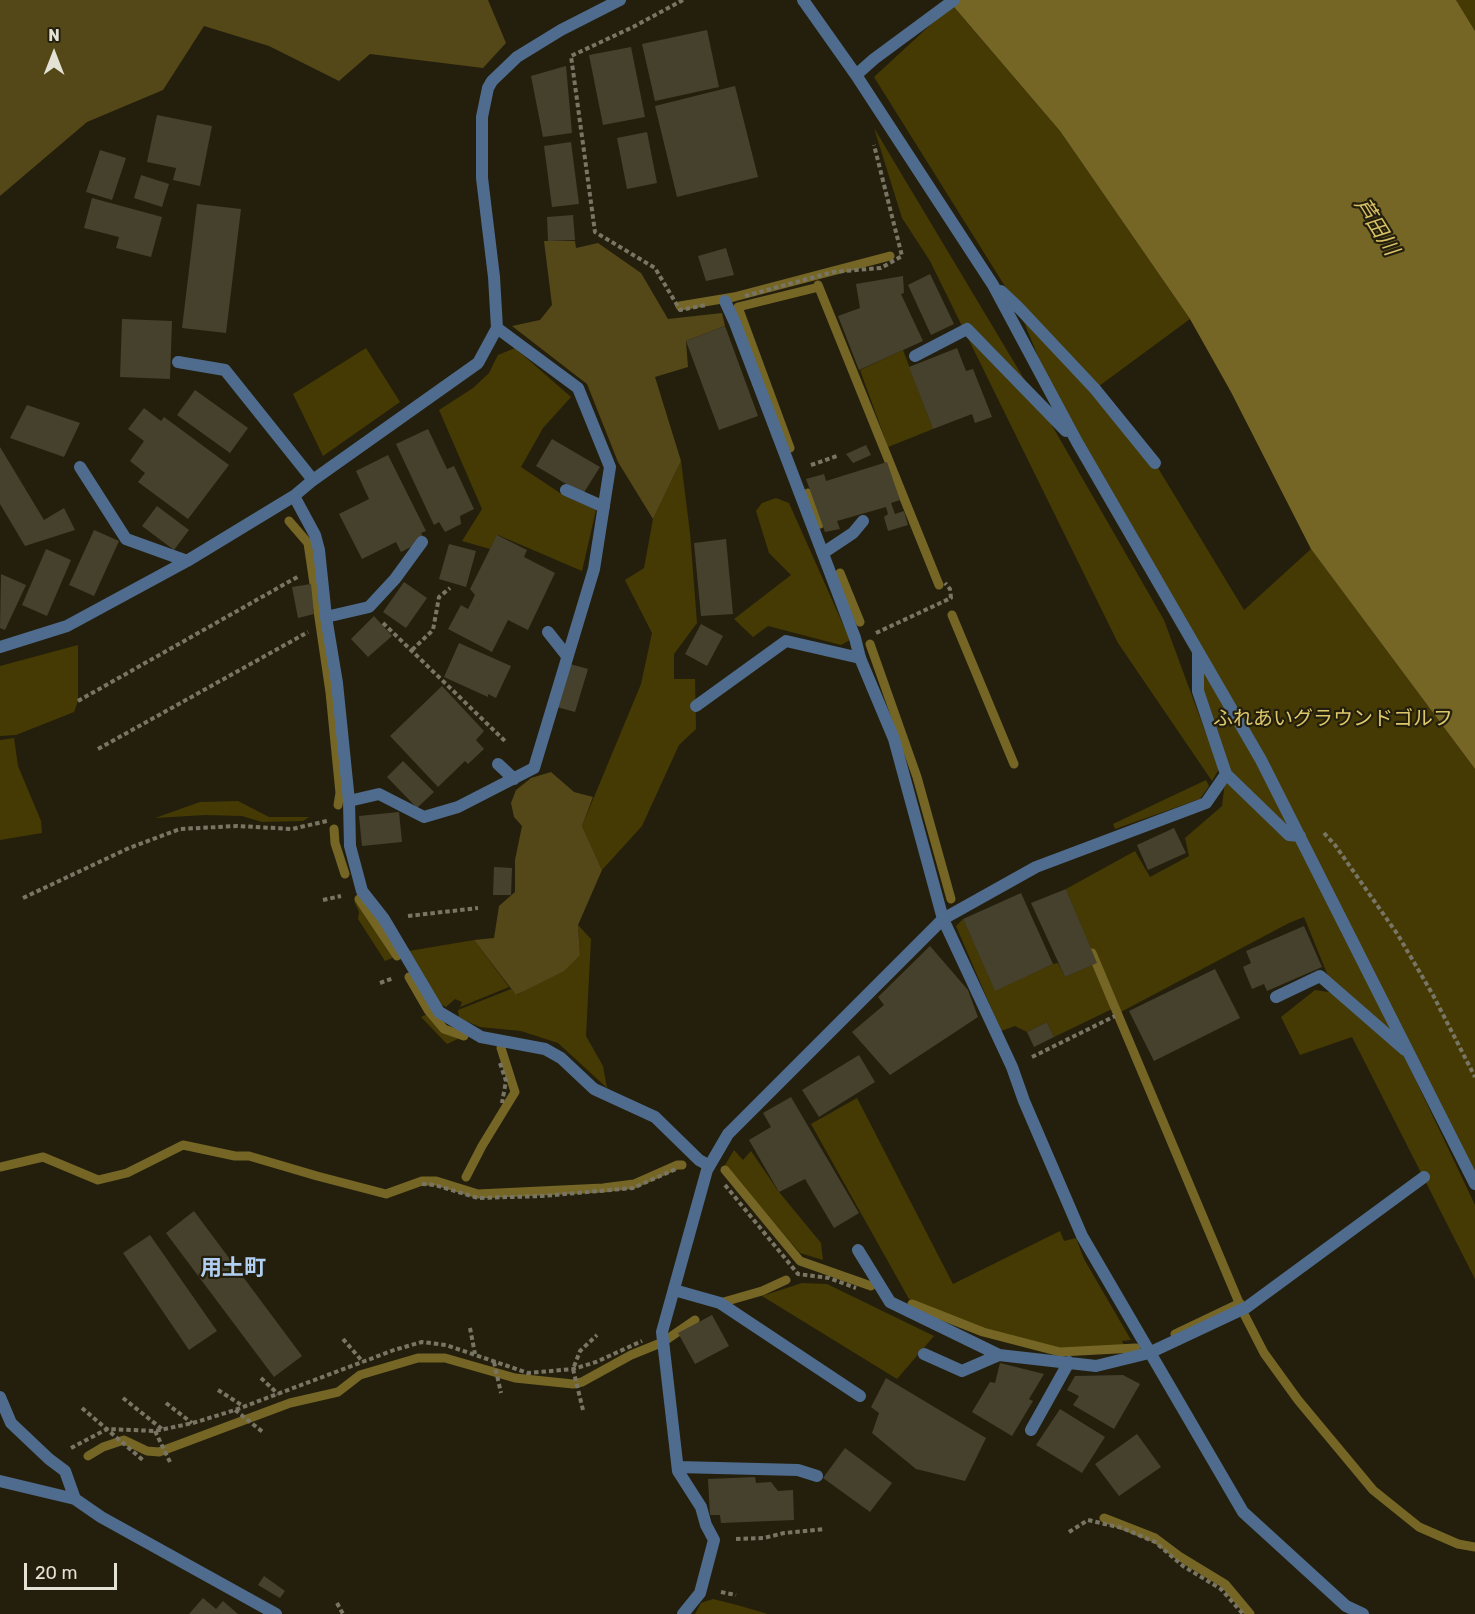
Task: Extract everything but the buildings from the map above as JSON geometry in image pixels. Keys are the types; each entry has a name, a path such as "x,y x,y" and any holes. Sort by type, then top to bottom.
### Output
{"street":[{"path":"0,647 67,626 187,561 294,496 313,480 478,363 497,328 494,277 482,178 482,117 488,88 492,81 517,57 561,30 620,0"},
{"path":"803,0 856,75 993,285 1077,442 1261,760 1475,1184"},
{"path":"856,75 954,0"},
{"path":"993,285 1018,307 1095,389 1155,463"},
{"path":"725,301 823,554 860,658 900,757 943,919 1012,1067 1082,1236 1244,1512 1344,1610 1363,1614"},
{"path":"349,801 379,794 424,817 458,807 534,768 594,569 610,467 578,388 497,328"},
{"path":"915,356 967,329 1077,442"},
{"path":"178,362 225,370 313,480"},
{"path":"80,467 126,540 187,561"},
{"path":"566,490 604,507"},
{"path":"294,496 315,535 319,550 326,617 337,683 349,801 350,846 362,891 384,920 440,1012 481,1037 545,1049 561,1058 594,1089 656,1117 707,1169"},
{"path":"823,554 853,533 863,521"},
{"path":"326,617 367,608 395,579 422,542"},
{"path":"548,632 567,656"},
{"path":"696,706 786,641 860,658"},
{"path":"1198,652 1198,691 1226,774 1289,835 1300,836"},
{"path":"498,764 514,779"},
{"path":"683,1614 700,1593 714,1540 706,1525 701,1507 681,1478 678,1467 662,1332 707,1169 728,1134 943,919 1036,867 1206,803 1226,774"},
{"path":"1276,997 1320,976 1410,1054"},
{"path":"858,1250 890,1302 999,1354 1096,1366 1149,1353 1247,1307 1424,1178"},
{"path":"674,1290 720,1303 860,1396"},
{"path":"924,1354 962,1371 999,1354"},
{"path":"1031,1430 1069,1362"},
{"path":"0,1397 11,1422 64,1471 75,1499"},
{"path":"678,1467 798,1470 817,1476"},
{"path":"0,1481 75,1499 101,1517 276,1614"}],"path":[{"path":"683,0 571,56 595,232 655,268 680,309 725,301 833,272 881,268 902,255 873,143"},
{"path":"78,701 299,576"},
{"path":"856,642 951,598 950,589 945,583"},
{"path":"412,650 434,630 439,597 450,588"},
{"path":"367,608 534,768"},
{"path":"98,749 309,631"},
{"path":"23,898 129,848 180,829 237,825 292,829 348,816"},
{"path":"1335,845 1398,935 1433,995 1475,1077"},
{"path":"384,920 478,908"},
{"path":"1012,1067 1115,1016"},
{"path":"493,1039 506,1081 502,1103"},
{"path":"422,1184 435,1185 478,1198 543,1196 633,1188 676,1168 707,1169 721,1180 798,1274 830,1278 890,1302"},
{"path":"470,1328 476,1354"},
{"path":"97,1434 107,1429 155,1432 236,1411 243,1406 422,1342 446,1345 528,1373 574,1370 662,1332"},
{"path":"583,1410 574,1370 580,1351 597,1335"},
{"path":"343,1339 363,1362"},
{"path":"494,1363 501,1393"},
{"path":"261,1378 278,1395"},
{"path":"218,1390 243,1406"},
{"path":"123,1398 163,1430"},
{"path":"166,1403 192,1423"},
{"path":"82,1408 144,1461"},
{"path":"236,1411 264,1433"},
{"path":"155,1432 170,1462"},
{"path":"1069,1532 1088,1520 1122,1528 1155,1542 1183,1566 1221,1589 1243,1614"},
{"path":"714,1540 764,1538 784,1533 825,1529"},
{"path":"337,1603 343,1614"}],"green space":[{"path":"1456,0 1475,0 1475,31"},
{"name":"ふれあいグラウンドゴルフ","path":"952,5 1060,131 1190,319 1095,389 1155,463 1244,610 1311,549 1475,769 1475,1178 1316,870 1475,1205 1475,1279 1352,1037 1300,1055 1281,1017 1315,990 1335,993 1304,917 1117,1014 1066,889 1135,851 1150,877 1189,856 1185,838 1222,806 1226,774 1198,691 1198,652 1064,421 1018,307 874,77"},
{"path":"874,128 1054,429 1164,620 1219,769 1212,781 1118,643 930,261 902,218"},
{"path":"366,348 400,402 323,456 293,394"},
{"path":"515,348 571,397 543,428 521,467 563,495 596,510 582,571 498,535 490,549 462,541 482,509 439,410 473,388 489,373 498,355"},
{"path":"903,350 933,429 888,447 860,370"},
{"path":"681,461 690,533 697,623 674,654 674,679 695,679 696,729 679,745 642,826 602,870 582,826 641,684 652,633 625,580 644,568 653,519"},
{"path":"776,498 789,503 850,640 841,645 768,626 753,637 734,619 791,575 769,553 756,511 762,503"},
{"path":"78,645 78,701 74,712 16,735 0,736 0,666"},
{"path":"14,738 18,766 41,821 42,833 0,840 0,740"},
{"path":"1206,780 1209,786 1200,799 1115,829 1113,824"},
{"path":"238,801 269,817 309,817 303,821 262,822 242,816 205,815 155,818 200,802"},
{"path":"359,899 397,956 385,961 358,919 359,912 354,901"},
{"path":"963,919 995,990 1053,964 1058,963 1065,977 1094,964 1112,1009 1054,1037 1047,1022 1027,1032 1015,1026 1001,1031 956,926"},
{"path":"578,925 591,939 586,1036 603,1066 607,1088 558,1043 521,1031 480,1027 459,1018 458,1010 511,989 517,995 580,955"},
{"path":"474,940 509,987 460,1007 462,1002 455,999 446,1007 440,1004 409,951"},
{"path":"430,1013 444,1029 464,1036 447,1044 421,1017"},
{"path":"857,1098 953,1284 1060,1231 1064,1241 1076,1238 1084,1259 1131,1340 1122,1341 1125,1347 1059,1349 986,1330 909,1299 811,1124"},
{"path":"734,1150 743,1160 751,1151 779,1192 821,1243 823,1260 800,1253 725,1165"},
{"path":"802,1283 827,1284 934,1336 897,1379 762,1296"},
{"path":"713,1599 768,1614 695,1614 701,1603"}],"shaded area":[{"path":"0,0 488,0 506,43 483,68 370,54 339,81 269,46 204,26 163,90 87,122 0,196"},
{"path":"544,241 575,241 576,248 598,243 641,273 668,319 722,313 725,326 686,341 688,367 655,377 681,461 653,519 618,462 587,384 512,326 540,320 552,305"},
{"path":"551,772 574,792 593,797 582,826 602,870 578,925 580,955 564,971 516,995 474,940 494,938 499,906 515,892 515,860 522,826 514,817 511,803 516,790 531,778"}],"water":[{"name":"芦田川","path":"948,0 1456,0 1475,31 1475,769 1311,549 1231,392 1190,319 1060,131"}],"waterway":[{"path":"680,306 734,297 890,256"},
{"path":"818,285 939,585"},
{"path":"790,448 738,307 819,287"},
{"path":"808,493 820,524"},
{"path":"289,521 308,543 330,692 340,793 338,805"},
{"path":"840,573 860,622"},
{"path":"952,615 1014,764"},
{"path":"870,644 917,777 951,899"},
{"path":"334,829 335,843 345,874"},
{"path":"359,899 397,956"},
{"path":"1092,953 1240,1305"},
{"path":"409,977 428,1010 444,1029 464,1036"},
{"path":"466,1177 515,1092 501,1048"},
{"path":"0,1167 43,1157 98,1180 127,1173 183,1145 235,1156 249,1156 386,1194 422,1181 436,1181 478,1194 603,1188 634,1184 677,1165 682,1165"},
{"path":"725,1170 800,1261 871,1286"},
{"path":"720,1303 762,1291 786,1280"},
{"path":"1175,1334 1240,1303"},
{"path":"912,1304 983,1332 1060,1352 1136,1348"},
{"path":"1244,1314 1264,1353 1298,1400 1373,1490 1419,1527 1458,1544 1475,1547"},
{"path":"88,1456 103,1447 124,1440 147,1451 159,1452 290,1403 338,1392 360,1375 418,1358 445,1358 515,1378 573,1384 582,1382 631,1355 663,1342 695,1320"},
{"path":"1104,1518 1155,1538 1179,1556 1225,1584 1250,1614"}],"district":[{"name":"用土町","path":"233,1269"}]}
